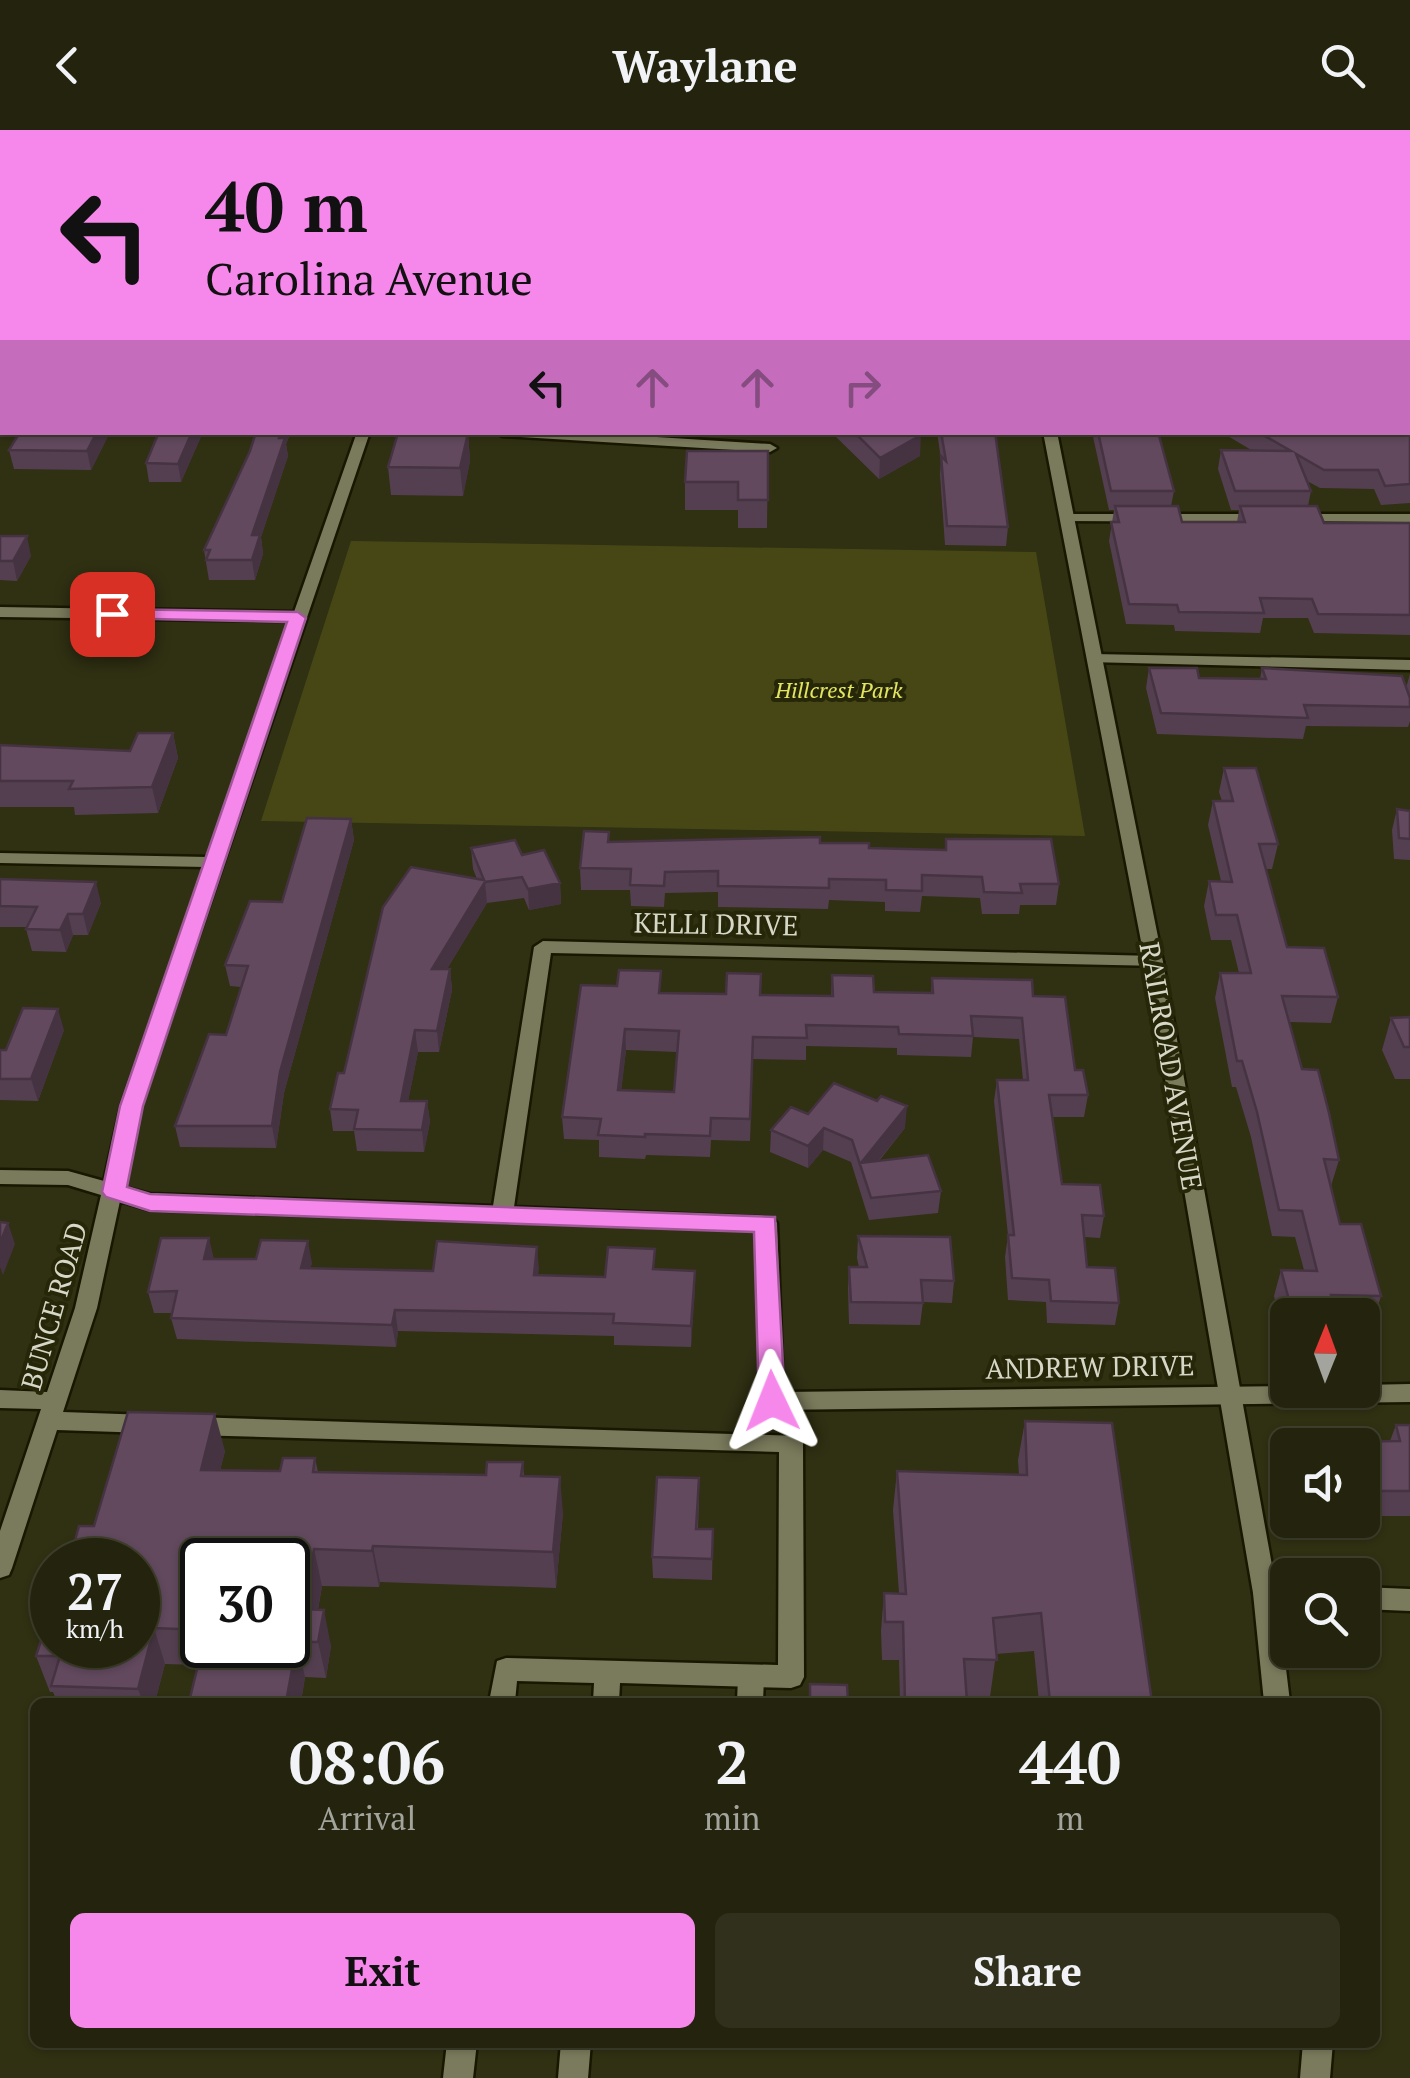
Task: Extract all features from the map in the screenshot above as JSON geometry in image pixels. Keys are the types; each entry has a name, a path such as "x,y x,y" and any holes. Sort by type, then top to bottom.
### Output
{"street":[{"name":"BUNCE ROAD","path":"0,1568 86,1308 131,1106 363,435"},
{"path":"552,435 770,448"},
{"name":"RAILROAD AVENUE","path":"1051,435 1154,962 1230,1396 1270,1568"},
{"path":"1066,518 1410,518"},
{"path":"0,612 298,618"},
{"path":"1093,659 1410,665"},
{"path":"0,858 213,862"},
{"name":"KELLI DRIVE","path":"503,1211 543,947 1154,962"},
{"path":"0,1177 68,1178 150,1202 503,1211"},
{"name":"ANDREW DRIVE","path":"503,1211 766,1223 772,1401 1410,1394"},
{"path":"0,1399 52,1411 792,1444 791,1678 750,1690 608,1673 506,1669 502,1698"},
{"path":"1380,1599 1410,1600"},
{"name":"RAILROAD AVENUE","path":"1277,1668 1277,1698"},
{"path":"606,1698 608,1673"},
{"path":"458,2078 461,2048"},
{"path":"573,2078 576,2048"},
{"path":"1315,2078 1318,2048"}],"green space":[{"name":"Hillcrest Park","path":"351,541 1036,552 1085,836 261,821"}],"building":[{"path":"18,435 95,435 87,451 9,450"},
{"path":"158,435 191,435 178,464 146,463"},
{"path":"255,435 285,438 252,535 260,535 252,560 206,560 210,550 204,550"},
{"path":"397,435 468,435 460,468 388,467"},
{"path":"857,435 921,435 880,458"},
{"path":"942,435 995,435 1008,527 947,526 941,456 946,461"},
{"path":"1099,435 1159,435 1174,491 1111,491"},
{"path":"1263,435 1410,435 1410,484 1385,486 1378,470 1324,470 1296,454 1311,491 1235,491 1221,450 1291,451"},
{"path":"687,451 768,451 768,500 738,500 738,482 685,482"},
{"path":"1115,506 1178,506 1182,522 1245,522 1240,506 1317,506 1324,523 1410,523 1410,615 1318,614 1312,599 1260,598 1264,613 1179,612 1177,605 1129,604 1111,522 1119,522"},
{"path":"0,536 27,536 13,561 0,561"},
{"path":"1149,668 1197,668 1199,678 1266,679 1262,668 1402,676 1410,707 1304,705 1308,718 1161,713"},
{"path":"138,733 173,733 152,787 69,789 73,781 0,781 0,745 130,751"},
{"path":"1224,768 1256,768 1278,844 1259,844 1287,947 1324,948 1338,997 1282,996 1302,1069 1318,1070 1329,1113 1339,1160 1324,1159 1340,1224 1361,1224 1381,1296 1288,1298 1281,1270 1317,1271 1302,1211 1279,1210 1257,1112 1242,1061 1237,1061 1220,973 1251,973 1237,915 1216,915 1209,881 1232,882 1213,801 1233,801"},
{"path":"1397,809 1410,811 1410,839 1399,838"},
{"path":"307,818 351,819 280,1072 272,1126 175,1126 209,1034 226,1035 248,966 225,965 250,901 282,902"},
{"path":"584,831 609,832 608,842 820,837 820,843 946,850 946,839 1051,839 1059,884 1020,884 1022,893 984,892 982,877 922,875 922,891 886,890 886,880 829,879 829,888 718,886 718,871 665,872 664,886 630,885 631,869 580,868"},
{"path":"515,840 522,855 544,850 560,883 528,889 522,877 485,882 432,969 450,969 437,1031 415,1030 401,1101 427,1101 422,1130 354,1129 358,1110 330,1109 338,1073 344,1073 383,907 411,867 484,880 471,848"},
{"path":"0,879 96,882 83,914 68,914 60,930 26,929 37,907 0,906"},
{"path":"619,970 661,971 659,993 726,994 727,973 761,974 760,995 833,996 832,975 873,976 874,992 933,993 932,978 1032,980 1033,996 1065,997 1075,1070 1083,1070 1088,1095 1049,1095 1062,1184 1100,1185 1104,1216 1082,1215 1087,1267 1115,1268 1119,1303 1051,1301 1049,1280 1012,1278 1008,1235 1014,1235 997,1080 1028,1080 1022,1018 971,1016 973,1036 899,1034 898,1027 806,1025 807,1038 753,1037 750,1119 711,1118 710,1136 598,1135 601,1119 562,1117 581,985 617,986","holes":["625,1029 679,1031 674,1092 618,1090"]},
{"path":"23,1008 58,1009 31,1079 0,1079 0,1050 6,1050"},
{"path":"1410,1017 1410,1047 1404,1047 1391,1018"},
{"path":"834,1083 877,1101 881,1096 907,1106 861,1163 928,1155 941,1191 871,1198 852,1140 824,1128 808,1146 771,1130 791,1107 808,1114"},
{"path":"0,1222 8,1223 0,1243"},
{"path":"858,1236 950,1237 954,1281 921,1280 923,1303 851,1302 849,1267 867,1267"},
{"path":"161,1238 209,1238 204,1259 256,1259 261,1240 308,1241 301,1268 433,1271 437,1241 537,1247 534,1275 605,1277 608,1247 655,1249 653,1269 695,1271 691,1326 613,1323 614,1314 395,1310 392,1325 171,1318 177,1291 148,1292"},
{"path":"128,1412 215,1414 201,1470 280,1471 283,1458 315,1458 313,1472 486,1475 487,1462 523,1462 521,1476 560,1477 553,1552 373,1546 372,1551 314,1549 310,1571 310,1538 180,1538 180,1629 160,1628 160,1538 76,1538 79,1526 94,1526"},
{"path":"1025,1421 1112,1423 1151,1698 1050,1698 1041,1613 993,1618 997,1660 964,1659 967,1698 905,1698 903,1622 885,1622 884,1593 906,1594 897,1471 1027,1475"},
{"path":"1396,1425 1410,1425 1410,1491 1380,1491 1380,1441 1400,1441"},
{"path":"657,1477 699,1478 696,1529 713,1529 712,1559 652,1557"},
{"path":"310,1609 324,1610 318,1642 310,1642"},
{"path":"56,1668 144,1668 138,1689 51,1686"},
{"path":"197,1668 292,1668 287,1698 190,1698"},
{"path":"810,1684 847,1685 848,1698 810,1698"}],"route":[{"path":"112,614 298,618 131,1106 114,1192 150,1202 503,1211 766,1223 772,1401"}]}
